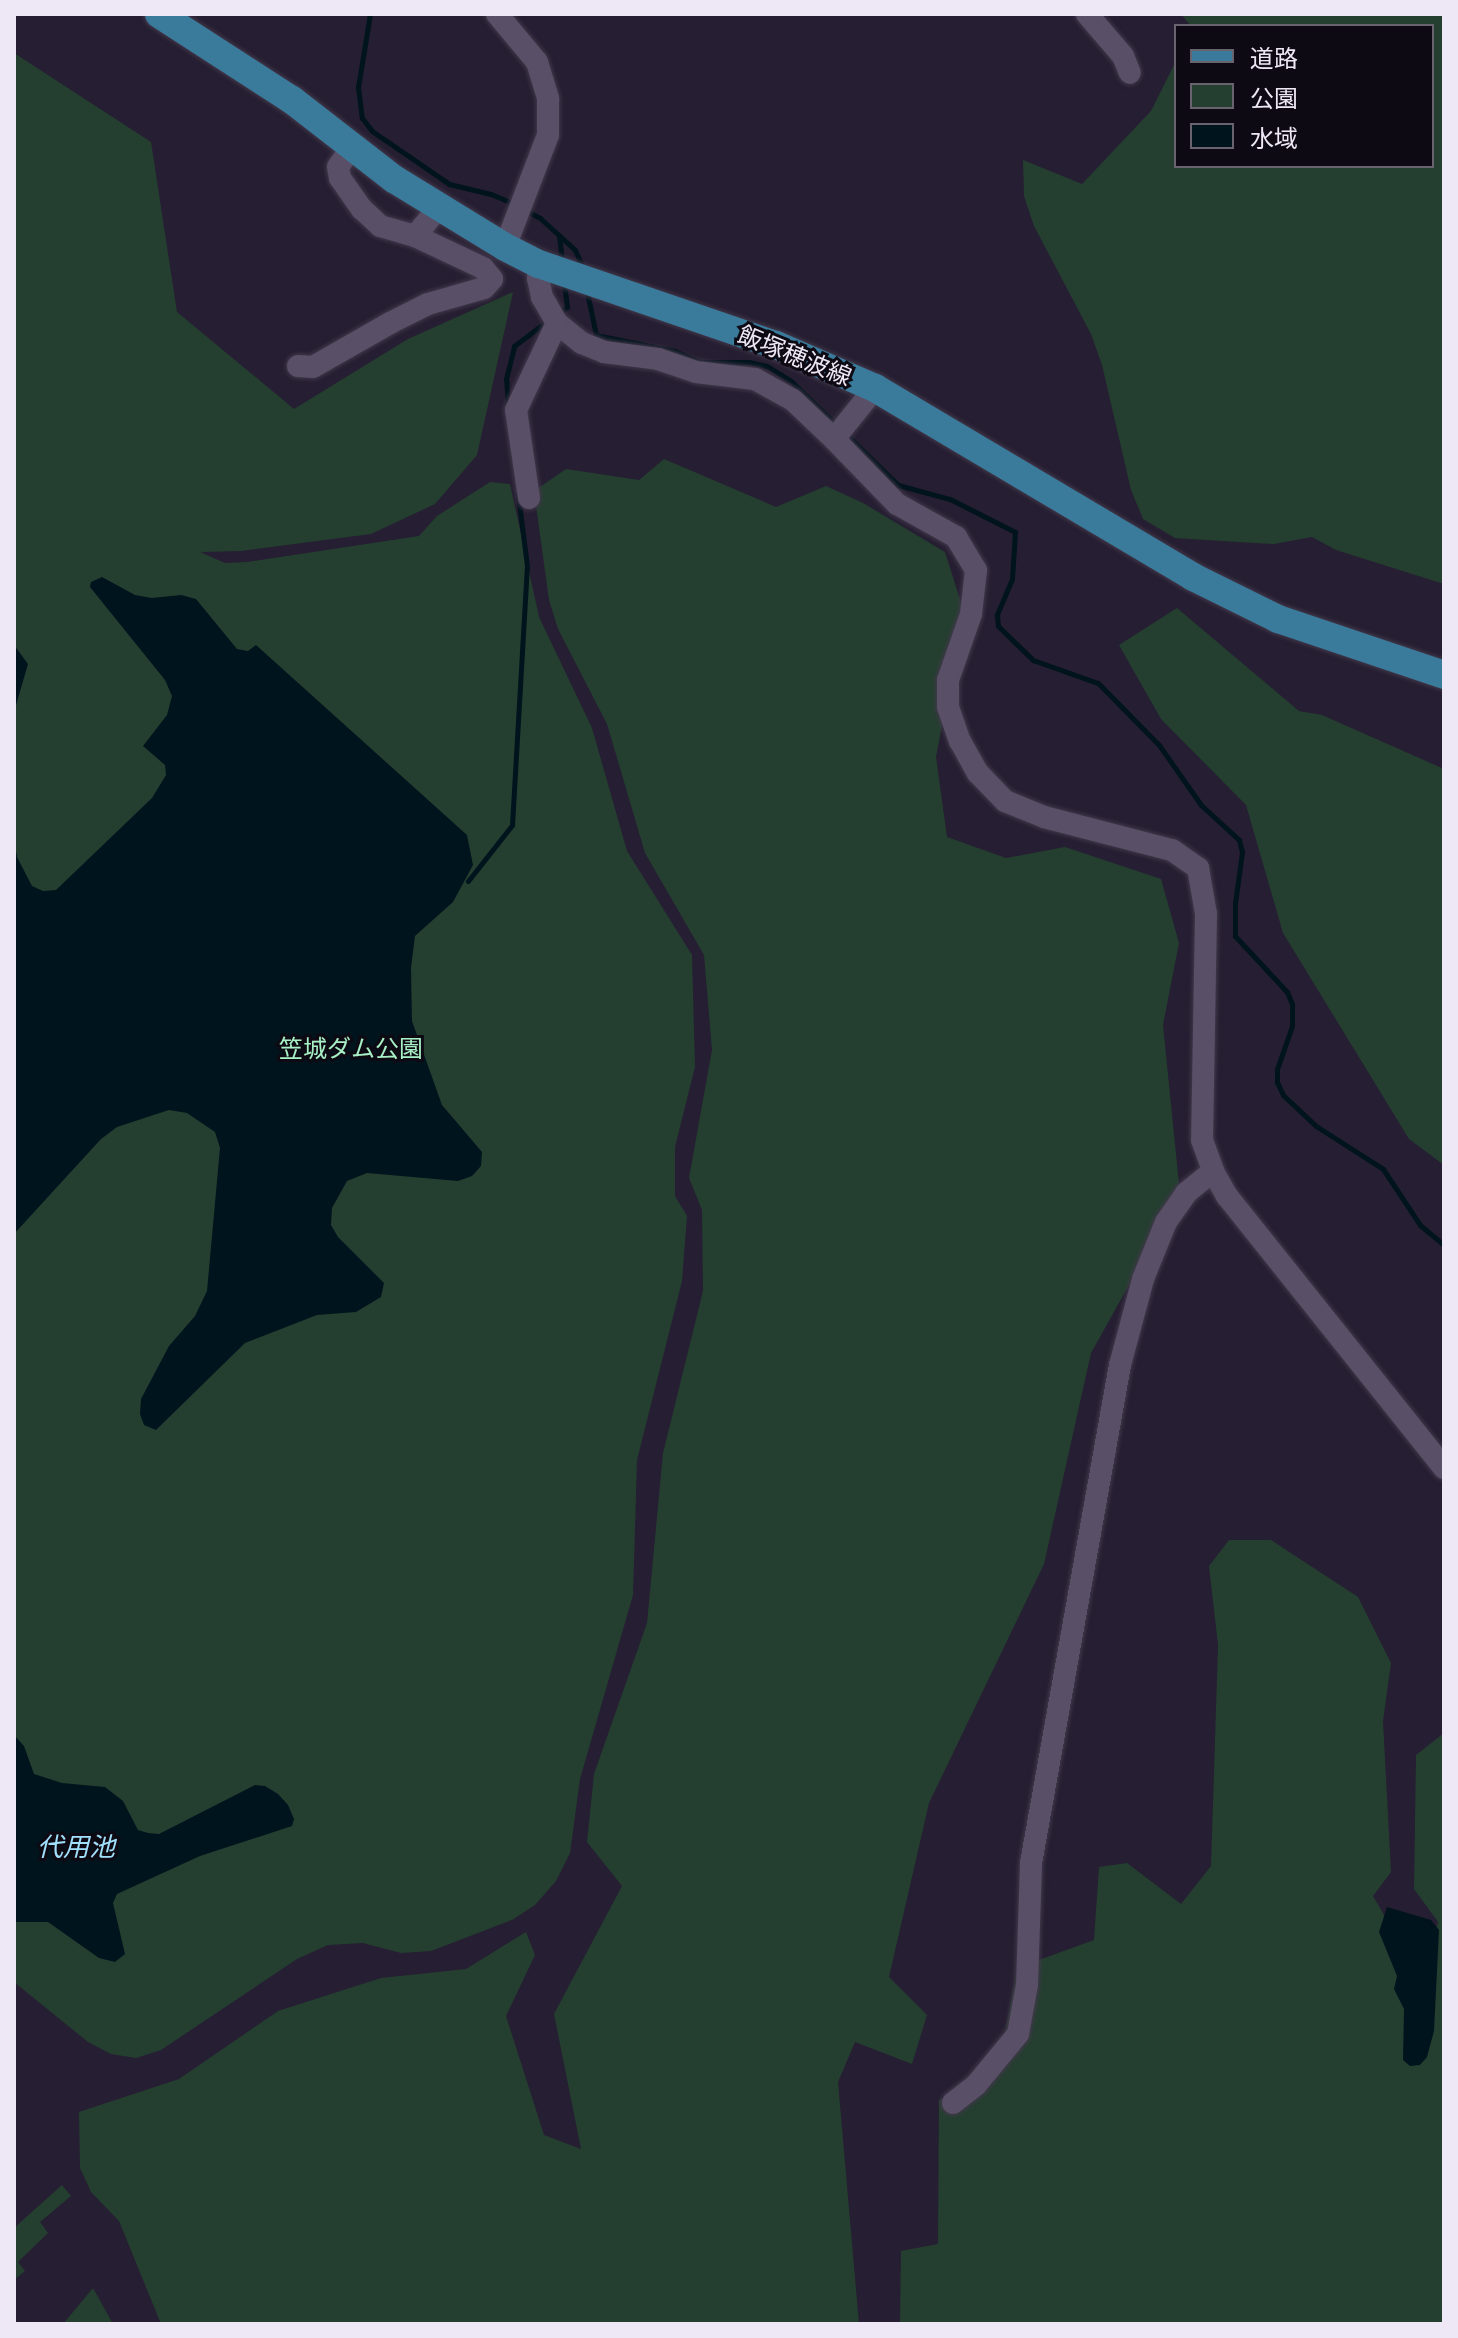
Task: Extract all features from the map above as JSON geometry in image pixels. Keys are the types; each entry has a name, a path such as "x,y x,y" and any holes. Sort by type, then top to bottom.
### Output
{"main road":[{"name":"飯塚穂波線","path":"159,14 292,100 438,209 505,247 539,264 776,345 875,388 1207,584 1278,619 1357,649 1444,675"}],"street":[{"path":"497,14 537,62 548,99 548,135 505,247"},
{"path":"1087,14 1123,56 1130,73"},
{"path":"298,366 313,367 428,304 484,288 492,279 483,268 415,236 380,226 362,209 340,178 338,167 352,147"},
{"path":"415,236 438,209"},
{"path":"539,264 542,297 557,323 570,336 604,352 658,359 696,372 755,379 793,400 897,504 956,537 976,570 971,614 948,680 948,707 960,741 978,773 1005,801 1044,817 1172,850 1198,868 1206,914 1202,1140 1213,1171 1227,1196 1444,1468"},
{"path":"529,498 516,410 557,323"},
{"path":"834,439 875,388"},
{"path":"953,2103 976,2085 1018,2034 1027,1985 1031,1863 1120,1365 1143,1279 1166,1222 1186,1193 1213,1171"}],"green space":[{"path":"1181,14 1444,14 1444,584 1336,550 1312,537 1274,544 1175,538 1143,519 1131,490 1102,365 1091,334 1034,226 1024,196 1023,160 1082,184 1151,111 1174,65 1174,168 1434,168 1434,24 1189,24"},
{"name":"笠城ダム公園","path":"14,53 151,142 177,312 294,409 408,339 513,292 477,455 435,504 371,534 241,551 200,552 225,563 247,562 419,536 437,516 490,482 510,484 539,617 592,728 627,851 692,955 695,1067 675,1147 675,1196 687,1216 682,1281 637,1460 633,1595 580,1779 570,1853 556,1881 535,1905 512,1920 431,1951 401,1953 363,1943 328,1945 297,1959 161,2050 136,2058 111,2054 88,2042 14,1982"},
{"path":"664,459 776,507 826,486 863,503 945,552 964,612 936,757 947,837 1006,858 1065,847 1161,879 1179,943 1163,1025 1180,1194 1091,1353 1044,1564 929,1803 889,1977 927,2015 912,2064 855,2042 838,2082 859,2324 161,2324 119,2221 91,2192 80,2168 79,2112 179,2079 278,2011 381,1978 466,1969 526,1932 535,1955 506,2016 544,2135 581,2149 554,2014 622,1886 587,1842 594,1774 647,1623 663,1453 703,1291 702,1210 689,1178 712,1050 704,955 645,853 607,724 558,629 549,600 534,491 566,469 639,480"},
{"path":"1177,608 1299,711 1322,715 1444,769 1444,1165 1409,1139 1283,933 1246,805 1161,719 1119,645"},
{"path":"1229,1540 1271,1540 1358,1597 1391,1663 1383,1721 1391,1872 1373,1896 1388,1922 1417,2010 1438,1922 1414,1889 1416,1755 1444,1733 1444,2324 900,2324 901,2251 938,2244 939,2100 997,2077 1017,1968 1094,1940 1099,1867 1127,1863 1181,1904 1211,1866 1218,1645 1209,1566"},
{"path":"62,2185 71,2196 40,2222 48,2233 18,2262 25,2271 14,2280 14,2228"},
{"path":"93,2288 113,2324 63,2324"}],"water":[{"path":"102,577 135,595 152,598 181,595 196,599 237,649 248,651 256,645 467,835 473,865 453,902 415,936 411,968 412,1021 442,1105 482,1152 481,1166 472,1176 458,1181 367,1173 347,1181 332,1208 331,1225 338,1237 384,1283 381,1297 356,1312 317,1315 245,1343 156,1430 144,1425 140,1414 141,1399 169,1346 195,1316 207,1291 220,1148 215,1132 187,1113 169,1110 117,1127 101,1139 14,1234 14,838 17,857 32,886 43,891 56,890 152,798 166,775 165,765 143,746 167,715 172,696 165,680 90,587 91,582"},
{"path":"14,645 28,664 14,712"},
{"name":"代用池","path":"14,1735 24,1746 34,1774 62,1783 105,1787 123,1801 138,1830 159,1834 255,1785 265,1786 288,1805 294,1819 292,1826 200,1856 117,1894 113,1903 125,1954 115,1962 99,1958 48,1922 14,1922"},
{"path":"1387,1907 1431,1920 1439,1930 1434,2031 1427,2057 1420,2065 1410,2066 1403,2060 1404,2009 1394,1989 1397,1976 1379,1932"}],"waterway":[{"path":"370,14 358,87 362,118 372,131 449,184 491,194 517,205"},
{"path":"525,210 540,218 575,250 584,270"},
{"path":"559,236 562,261"},
{"path":"559,313 567,307 564,283"},
{"path":"587,292 596,335 675,351 700,362 749,362 767,366 791,381 838,426"},
{"path":"508,405 506,379 514,346 547,321"},
{"path":"845,433 898,485 950,499 1015,532 1012,579 997,615 998,626 1033,660 1098,683 1159,745 1201,805 1239,840 1242,852 1235,903 1235,936 1287,992 1292,1004 1292,1026 1277,1069 1277,1082 1283,1095 1316,1126 1383,1169 1420,1225 1444,1245"},
{"path":"468,881 512,825 527,566 518,495"}]}
